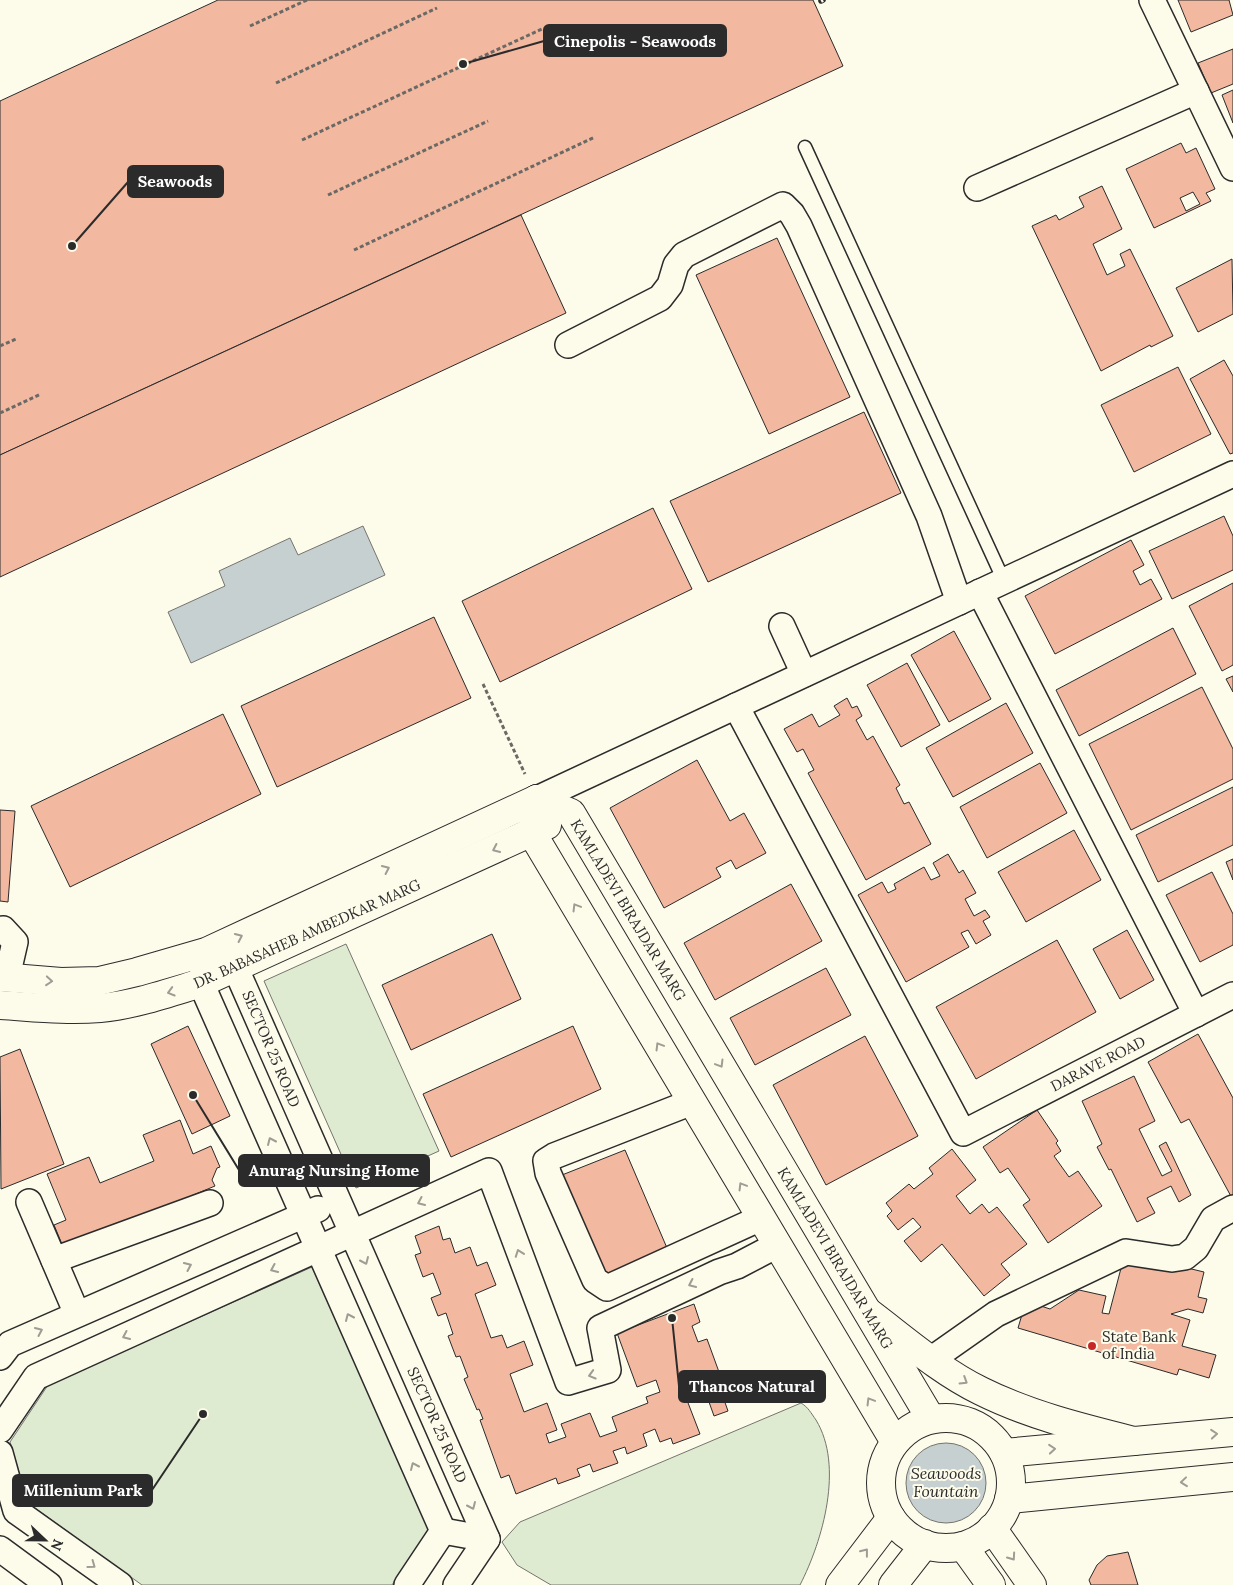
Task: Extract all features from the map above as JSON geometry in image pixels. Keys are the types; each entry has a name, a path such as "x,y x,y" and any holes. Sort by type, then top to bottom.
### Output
{"street":[{"path":"1152,0 1233,168"},
{"path":"977,188 1196,91"},
{"path":"568,345 660,298 670,285 676,265 684,255 783,205 792,214 929,516 970,597 1196,1014"},
{"path":"895,1442 532,833 537,799 1233,474"},
{"path":"782,626 804,674"},
{"name":"DARAVE ROAD","path":"736,706 963,1133 1233,995"},
{"path":"571,814 579,780"},
{"name":"KAMLADEVI BIRAJDAR MARG","path":"537,799 571,814 931,1419"},
{"name":"DR. BABASAHEB AMBEDKAR MARG","path":"4,977 62,982 99,981 138,972 206,952 537,799"},
{"name":"DR. BABASAHEB AMBEDKAR MARG","path":"0,1005 60,1009 100,1008 145,999 201,983 236,969 571,814"},
{"path":"3,929 15,942 4,977"},
{"path":"236,969 206,952 201,983 443,1531"},
{"name":"SECTOR 25 ROAD","path":"236,969 487,1539"},
{"path":"692,1102 554,1156 546,1161 548,1173 595,1280 607,1288 761,1218"},
{"path":"0,1430 36,1377 489,1171 568,1382 608,1370 600,1328 719,1272 737,1266 777,1245"},
{"path":"0,1357 10,1344 337,1201"},
{"path":"29,1202 77,1314"},
{"path":"54,1260 210,1203"},
{"path":"932,1360 996,1314 1126,1252 1172,1259 1185,1257 1196,1248 1213,1219 1233,1208"},
{"path":"868,1312 932,1360 980,1391 1025,1410 1134,1441"},
{"path":"952,1418 973,1424 991,1436 1004,1453 1009,1468 1011,1484 1009,1499 1002,1515 992,1528 979,1539 963,1546 944,1548 925,1544 900,1529 891,1518 884,1504 881,1488 882,1472 887,1456 895,1442 912,1428 931,1419 952,1418"},
{"path":"1004,1453 1233,1432"},
{"path":"0,1453 4,1478 16,1511 120,1585"},
{"path":"1009,1499 1233,1477"},
{"path":"840,1585 891,1518"},
{"path":"992,1528 1032,1585"},
{"path":"443,1531 487,1539 456,1585"},
{"path":"407,1585 443,1531"},
{"path":"893,1585 925,1544"},
{"path":"963,1546 990,1585"},
{"path":"0,1549 49,1585"}],"lane":[{"path":"805,147 1004,581"}],"path":[{"path":"250,26 307,0"},
{"path":"276,82 437,8"},
{"path":"302,140 544,28"},
{"path":"328,195 488,121"},
{"path":"354,250 595,138"},
{"path":"0,346 16,339"},
{"path":"0,413 41,394"},
{"path":"484,684 537,799"}],"green space":[{"path":"346,944 439,1151 356,1188 264,981"},
{"path":"312,1267 429,1529 392,1585 142,1585 28,1503 10,1442 48,1385"},
{"path":"801,1403 808,1408 816,1420 824,1438 829,1459 829,1481 823,1525 800,1585 551,1585 517,1565 502,1542 520,1522"}],"water":[{"path":"363,526 385,575 191,663 168,612 225,586 219,571 290,538 298,555"},
{"name":"Seawoods Fountain","path":"938,1443 954,1443 968,1450 979,1461 986,1475 986,1491 983,1498 968,1516 954,1523 938,1523 924,1516 913,1505 906,1491 906,1475 913,1461 924,1450"}],"building":[{"path":"218,0 813,0 843,66 0,455 0,101"},
{"path":"1178,0 1229,0 1233,15 1191,32"},
{"path":"1233,49 1233,84 1211,93 1198,63"},
{"path":"1233,90 1233,123 1222,95"},
{"path":"1181,143 1186,153 1196,148 1215,189 1206,193 1211,201 1154,228 1126,169","holes":["1193,192 1200,204 1186,211 1180,198"]},
{"path":"1102,186 1122,229 1093,244 1107,275 1125,266 1120,254 1130,249 1173,336 1151,347 1150,345 1101,371 1032,226 1056,215 1059,220 1084,207 1079,197"},
{"path":"521,215 566,313 0,577 0,455"},
{"path":"777,238 850,397 769,434 696,275"},
{"path":"1232,259 1233,314 1198,332 1176,288"},
{"path":"1224,360 1233,376 1233,453 1230,454 1190,379"},
{"path":"1178,367 1211,434 1134,472 1101,405"},
{"path":"864,412 901,493 708,582 670,501"},
{"path":"653,508 692,589 500,682 462,601"},
{"path":"1224,516 1233,536 1233,570 1172,599 1149,551"},
{"path":"1131,540 1144,565 1133,571 1140,585 1151,579 1162,599 1055,654 1025,596"},
{"path":"1233,583 1233,665 1222,671 1189,606"},
{"path":"434,617 471,698 277,787 241,706"},
{"path":"1173,628 1196,674 1079,736 1056,690"},
{"path":"954,631 991,699 949,722 911,655"},
{"path":"907,663 940,725 901,747 867,685"},
{"path":"1233,676 1233,692 1226,679"},
{"path":"1202,687 1233,749 1233,779 1131,830 1089,744"},
{"path":"847,698 852,708 857,706 862,716 856,720 867,740 873,736 900,785 896,788 904,804 909,802 931,844 866,880 808,773 814,770 803,749 797,752 784,729 812,714 819,727 840,715 834,706"},
{"path":"1006,703 1033,753 953,797 926,748"},
{"path":"223,714 261,794 70,887 31,806"},
{"path":"697,760 730,821 744,813 766,853 736,869 731,860 716,868 721,877 664,908 610,808"},
{"path":"1040,763 1067,813 987,858 960,807"},
{"path":"1233,787 1233,845 1158,882 1136,835"},
{"path":"0,810 15,811 8,902 0,901"},
{"path":"1074,830 1101,880 1026,922 998,872"},
{"path":"948,854 959,873 963,870 976,893 965,899 974,916 985,910 990,917 983,921 991,935 976,944 968,930 961,933 969,947 906,982 858,895 882,882 888,893 896,889 894,884 924,867 931,880 940,876 933,863"},
{"path":"1233,859 1233,880 1226,862"},
{"path":"1212,872 1233,914 1233,945 1200,962 1166,895"},
{"path":"791,884 822,941 715,1000 684,943"},
{"path":"1127,930 1154,980 1120,999 1093,949"},
{"path":"492,934 521,999 411,1050 382,985"},
{"path":"1057,940 1096,1012 976,1079 936,1007"},
{"path":"826,968 851,1015 755,1065 730,1018"},
{"path":"188,1026 230,1116 192,1134 151,1044"},
{"path":"573,1026 601,1089 451,1157 423,1094"},
{"path":"1198,1034 1233,1098 1233,1200 1189,1119 1181,1123 1148,1062"},
{"path":"865,1036 918,1136 826,1185 773,1085"},
{"path":"20,1049 64,1164 1,1189 0,1057"},
{"path":"1134,1076 1155,1121 1139,1129 1162,1176 1172,1171 1159,1146 1166,1142 1191,1195 1179,1202 1171,1186 1147,1198 1155,1213 1137,1222 1111,1169 1109,1170 1097,1147 1102,1144 1082,1101"},
{"path":"1037,1110 1058,1141 1056,1143 1061,1151 1054,1156 1069,1177 1078,1171 1102,1206 1048,1243 1023,1205 1030,1200 1008,1168 1000,1173 983,1147"},
{"path":"180,1120 193,1154 211,1146 220,1167 217,1168 212,1180 215,1186 64,1249 54,1225 66,1220 47,1174 89,1157 100,1183 154,1161 143,1135"},
{"path":"952,1149 976,1180 956,1196 970,1214 982,1204 989,1213 997,1207 1027,1244 1001,1264 1010,1275 984,1296 942,1244 921,1262 904,1241 921,1227 913,1218 898,1230 887,1216 892,1211 886,1203 909,1184 914,1189 933,1174 929,1168"},
{"path":"625,1150 670,1255 605,1283 562,1175"},
{"path":"439,1226 443,1240 450,1238 455,1253 470,1247 477,1266 487,1262 496,1285 475,1294 491,1338 502,1335 507,1348 524,1341 533,1365 510,1374 524,1412 547,1403 557,1430 546,1434 549,1443 566,1437 561,1424 590,1413 600,1437 617,1431 612,1417 648,1403 646,1397 660,1392 656,1380 637,1387 617,1333 694,1304 700,1322 692,1326 698,1342 707,1339 723,1383 714,1386 718,1396 722,1394 728,1411 714,1416 704,1388 685,1395 700,1434 673,1444 671,1438 660,1442 655,1429 643,1434 647,1446 627,1454 625,1447 613,1451 618,1463 593,1472 590,1464 577,1469 580,1476 558,1484 556,1478 516,1494 509,1475 501,1478 480,1420 483,1419 479,1409 477,1410 464,1379 468,1377 460,1356 456,1357 448,1336 453,1334 446,1313 438,1316 431,1298 441,1294 433,1273 423,1277 415,1255 421,1253 415,1236"},
{"path":"1125,1253 1204,1272 1198,1297 1207,1299 1203,1313 1188,1309 1171,1314 1190,1320 1182,1346 1216,1355 1209,1378 1179,1369 1177,1375 1018,1328 1026,1301 1050,1309 1079,1290 1106,1296 1102,1313 1109,1314"},
{"path":"1128,1552 1138,1585 1091,1585 1089,1580 1097,1565 1107,1556"}],"place":[{"name":"Cinepolis - Seawoods","path":"463,64"},
{"name":"Seawoods","path":"72,246"},
{"name":"Anurag Nursing Home","path":"193,1095"},
{"name":"Thancos Natural","path":"672,1318"},
{"name":"State Bank of India","path":"1092,1346"},
{"name":"Millenium Park","path":"203,1414"}]}
